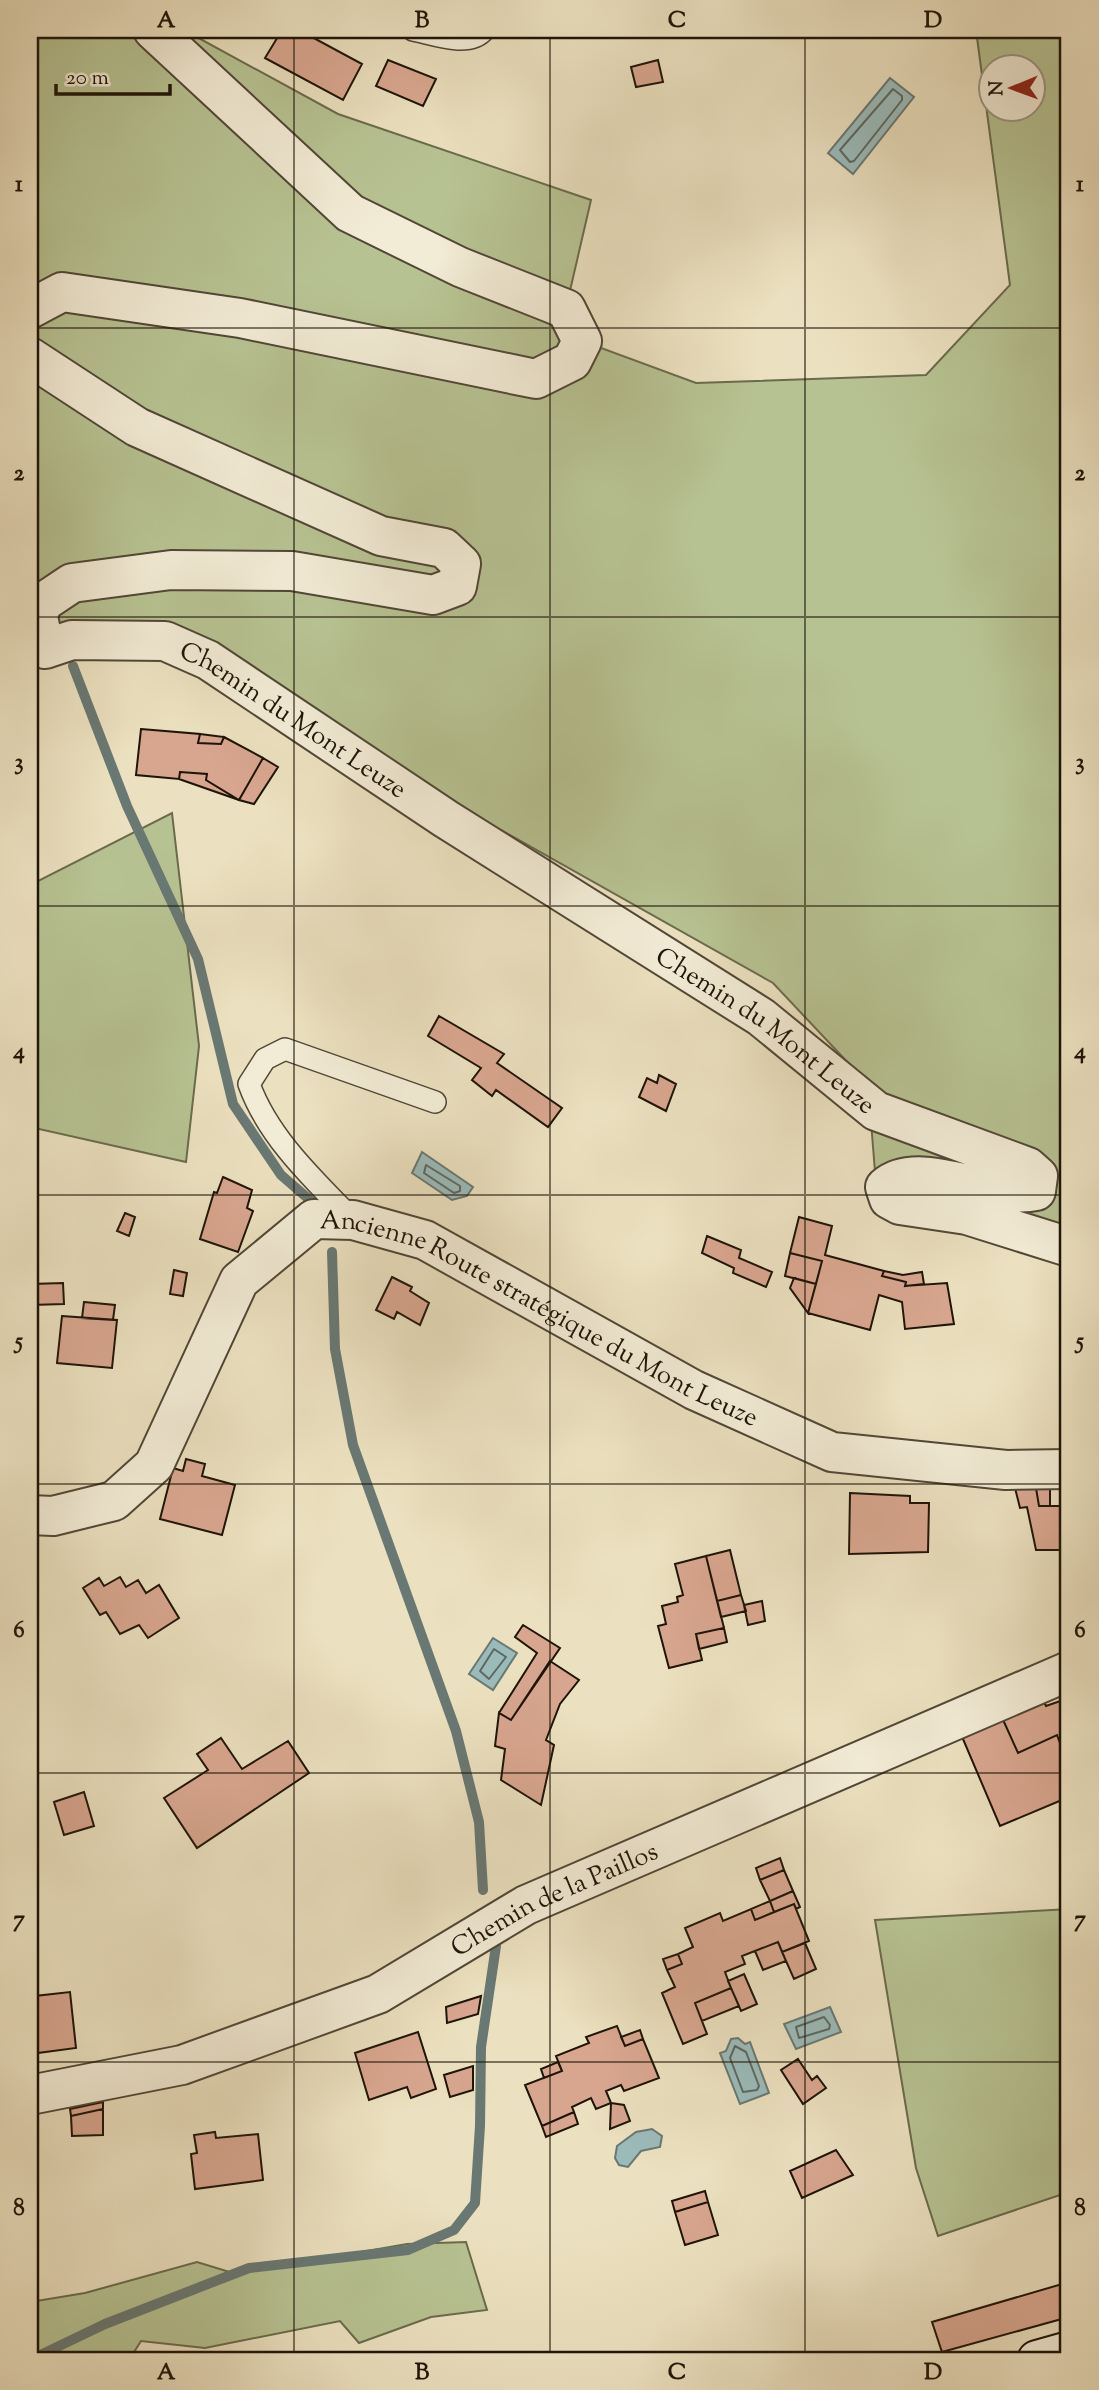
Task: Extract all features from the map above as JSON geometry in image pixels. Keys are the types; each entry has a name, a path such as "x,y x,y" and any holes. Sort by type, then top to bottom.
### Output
{"street":[{"path":"30,309 62,292 240,318 536,379 572,361 582,341 566,309 460,267 350,213 153,30"},
{"name":"Chemin du Mont Leuze","path":"30,357 137,427 381,536 444,548 461,564 457,586 433,594 292,571 171,570 72,583 42,603 38,617 37,656 72,640 165,641 208,660 446,819 761,1017 876,1111 1028,1167 1038,1177 1036,1191 1019,1195 913,1175 893,1180 885,1187 889,1199 900,1205 967,1215 1069,1247"},
{"name":"Ancienne Route stratégique du Mont Leuze","path":"30,1515 66,1513 114,1501 153,1465 239,1281 314,1219 353,1220 425,1240 694,1391 832,1452 1006,1470 1069,1469"},
{"name":"Chemin de la Paillos","path":"30,2095 182,2065 378,1994 526,1905 1069,1671"},
{"path":"1037,2360 1069,2351"}],"lane":[{"path":"413,30 461,40 479,35 484,30"},
{"path":"353,1220 317,1184 260,1114 249,1084 265,1059 285,1049 435,1102"}],"green space":[{"path":"30,30 184,30 338,114 591,200 566,308 582,341 696,383 926,375 1010,285 988,122 1046,122 1046,52 979,52 976,30 1069,30 1069,1246 876,1184 868,1084 773,983 165,641 72,640 38,617 33,362 30,357"},
{"path":"172,813 199,1046 186,1162 30,1127 30,885"},
{"path":"1069,1909 1069,2192 938,2236 916,2168 875,1920"},
{"path":"466,2242 487,2310 431,2317 359,2343 340,2321 205,2348 141,2341 129,2360 30,2360 30,2302 85,2293 197,2262 236,2274 407,2244"}],"water":[{"path":"890,78 914,97 853,174 828,153"},
{"path":"422,1152 473,1187 467,1196 452,1200 412,1173"},
{"path":"493,1638 517,1653 493,1690 469,1674"},
{"path":"830,2007 841,2032 796,2049 784,2024"},
{"path":"738,2038 745,2044 750,2042 769,2093 740,2104 720,2053 726,2051 731,2039"},
{"path":"652,2129 662,2136 660,2147 641,2151 628,2167 619,2165 615,2158 617,2146 636,2132"}],"building":[{"path":"282,30 299,30 362,64 343,100 265,58"},
{"path":"388,60 436,79 423,106 376,86"},
{"path":"658,60 663,82 636,87 631,67"},
{"path":"141,729 200,734 198,743 221,744 224,737 263,758 239,800 206,780 207,774 180,772 179,779 136,775"},
{"path":"200,734 224,737 221,744 198,743"},
{"path":"263,758 278,767 254,804 239,800"},
{"path":"180,772 207,774 206,780 239,800 179,779"},
{"path":"439,1016 504,1054 497,1063 562,1108 548,1127 496,1090 492,1096 472,1080 481,1068 428,1036"},
{"path":"659,1075 676,1084 666,1111 639,1097 647,1078 657,1083"},
{"path":"223,1177 252,1190 247,1208 253,1211 238,1252 200,1239 214,1192 217,1193"},
{"path":"125,1213 135,1217 129,1236 117,1231"},
{"path":"799,1217 832,1226 825,1255 884,1271 882,1276 906,1282 905,1286 947,1283 954,1324 905,1329 902,1302 879,1295 870,1330 808,1313 822,1261 790,1253"},
{"path":"707,1236 741,1250 739,1258 772,1272 766,1287 733,1273 734,1268 702,1253"},
{"path":"790,1253 822,1261 816,1284 785,1276"},
{"path":"174,1270 187,1273 183,1296 170,1294"},
{"path":"884,1271 903,1275 922,1272 924,1284 905,1286 906,1282 882,1276"},
{"path":"392,1277 412,1287 410,1291 429,1303 420,1325 397,1312 394,1319 376,1310"},
{"path":"794,1278 816,1284 808,1313 790,1288"},
{"path":"63,1283 64,1304 31,1305 31,1284"},
{"path":"84,1302 115,1305 113,1320 82,1318"},
{"path":"62,1316 117,1320 112,1368 57,1363"},
{"path":"186,1459 205,1464 202,1476 235,1485 222,1535 160,1519 173,1468 183,1471"},
{"path":"1015,1488 1036,1488 1039,1506 1069,1506 1069,1550 1036,1550 1027,1507 1020,1508"},
{"path":"1036,1488 1050,1488 1050,1506 1039,1506"},
{"path":"850,1493 910,1496 910,1503 929,1503 928,1552 849,1554"},
{"path":"730,1550 741,1595 717,1601 706,1556"},
{"path":"706,1556 724,1628 696,1634 702,1660 669,1668 658,1626 666,1624 662,1606 678,1602 677,1597 683,1595 675,1564"},
{"path":"120,1577 126,1587 138,1580 146,1593 159,1585 179,1618 148,1638 139,1625 120,1634 106,1612 100,1615 83,1588 99,1578 104,1586"},
{"path":"741,1595 746,1611 721,1617 717,1601"},
{"path":"762,1601 765,1621 748,1625 744,1605"},
{"path":"523,1625 560,1648 511,1720 499,1713 537,1653 515,1637"},
{"path":"724,1628 727,1642 699,1649 696,1634"},
{"path":"550,1661 579,1680 560,1704 546,1740 554,1745 541,1805 501,1780 505,1749 495,1746 499,1713 511,1720"},
{"path":"1041,1696 1046,1706 1069,1698 1069,1768 1057,1735 1018,1753 1000,1713"},
{"path":"1000,1713 1018,1753 1057,1735 1069,1768 1069,1797 1000,1826 960,1732"},
{"path":"221,1738 242,1769 288,1741 309,1773 197,1848 164,1798 208,1770 197,1754"},
{"path":"84,1792 94,1826 64,1835 54,1802"},
{"path":"780,1858 784,1870 760,1880 756,1868"},
{"path":"784,1870 793,1891 770,1901 760,1880"},
{"path":"793,1891 800,1907 796,1909 794,1904 774,1912 770,1901"},
{"path":"770,1901 774,1912 755,1920 751,1909"},
{"path":"794,1904 809,1941 782,1952 778,1942 742,1956 745,1964 725,1972 731,1988 695,2003 707,2034 683,2044 662,1993 675,1987 667,1970 682,1964 678,1954 693,1947 685,1928 720,1913 723,1921 751,1909 755,1920"},
{"path":"778,1942 786,1961 763,1970 755,1951"},
{"path":"805,1943 816,1969 794,1979 782,1952"},
{"path":"678,1954 682,1964 667,1970 663,1959"},
{"path":"744,1974 757,2004 741,2011 728,1981"},
{"path":"731,1988 739,2006 702,2021 695,2003"},
{"path":"70,1992 76,2048 30,2054 30,2014 37,2013 35,1996"},
{"path":"481,1996 478,2014 447,2023 446,2007"},
{"path":"617,2026 625,2046 643,2039 659,2078 624,2091 621,2085 606,2091 611,2103 596,2109 591,2098 572,2107 574,2112 542,2126 525,2085 562,2071 556,2056 589,2043 586,2037"},
{"path":"640,2030 643,2039 625,2046 621,2037"},
{"path":"418,2032 436,2089 411,2098 407,2087 369,2100 355,2053"},
{"path":"798,2059 812,2080 817,2076 826,2088 803,2104 781,2070"},
{"path":"558,2062 562,2071 544,2078 541,2069"},
{"path":"473,2066 473,2090 450,2097 444,2075"},
{"path":"103,2102 103,2109 71,2116 70,2109"},
{"path":"611,2103 624,2105 630,2121 610,2129"},
{"path":"103,2109 103,2135 72,2136 71,2116"},
{"path":"574,2112 578,2124 546,2137 542,2126"},
{"path":"215,2132 216,2138 258,2134 263,2180 195,2189 191,2154 197,2153 194,2135"},
{"path":"836,2150 853,2175 802,2198 790,2171"},
{"path":"705,2191 708,2202 675,2212 672,2201"},
{"path":"708,2202 718,2235 685,2245 675,2212"},
{"path":"1069,2282 1069,2317 942,2352 932,2322"}],"waterway":[{"path":"73,666 127,806 198,959 233,1104 281,1175 318,1207"},
{"path":"332,1252 335,1349 353,1445 456,1731 479,1822 483,1890"},
{"path":"30,2360 105,2324 249,2268 408,2250 454,2230 475,2203 481,2047 496,1946"}]}
